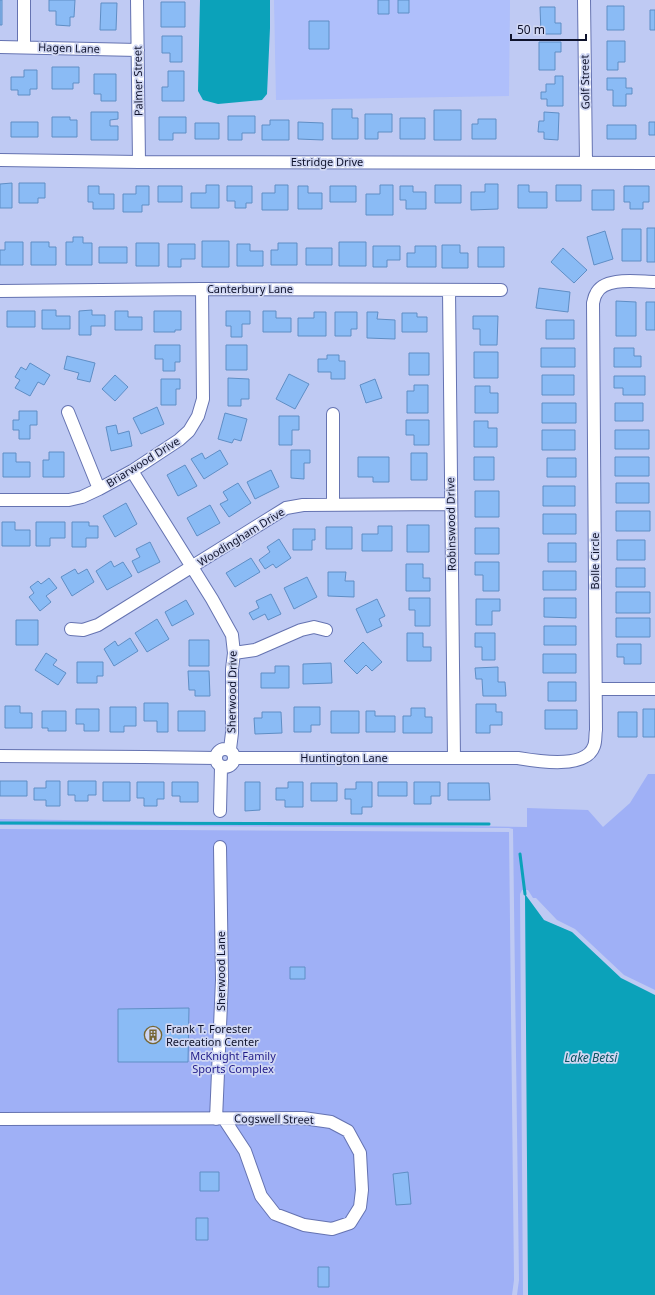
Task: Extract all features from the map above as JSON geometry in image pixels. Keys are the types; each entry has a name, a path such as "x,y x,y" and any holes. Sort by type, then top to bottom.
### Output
{"street":[{"path":"24,0 24,47"},
{"name":"Palmer Street","path":"137,0 139,162"},
{"name":"Golf Street","path":"584,0 586,163"},
{"name":"Hagen Lane","path":"0,47 138,50"},
{"name":"Estridge Drive","path":"0,160 139,162 655,163"},
{"name":"Bolle Circle","path":"454,758 518,758 540,762 576,761 585,757 592,751 596,730 593,303 596,293 603,286 613,282 655,282"},
{"name":"Briarwood Drive","path":"0,500 69,500 82,497 100,489 132,471 180,440 189,431 198,416 203,399 202,289"},
{"name":"Canterbury Lane","path":"0,290 501,290"},
{"name":"Robinswood Drive","path":"449,290 454,758"},
{"path":"68,412 100,489"},
{"path":"333,414 333,504"},
{"name":"Sherwood Drive","path":"132,471 191,568 212,599 232,636 234,653 232,669 232,753"},
{"name":"Woodingham Drive","path":"71,629 82,630 98,625 286,508 303,505 333,504 451,504"},
{"path":"234,653 255,650 314,626 326,630"},
{"path":"596,689 655,689"},
{"path":"220,811 218,751 225,748 232,753"},
{"name":"Huntington Lane","path":"232,753 454,758"},
{"path":"0,756 144,756 219,762"},
{"name":"Sherwood Lane","path":"220,847 222,980 220,1118"},
{"name":"Cogswell Street","path":"0,1119 220,1118 302,1118 331,1122 348,1131 360,1153 362,1190 360,1206 350,1223 332,1229 304,1225 275,1214 261,1196 245,1151 220,1118"}],"shaded area":[{"path":"274,0 510,0 509,96 276,100"}],"green space":[{"path":"648,774 655,774 655,990 624,975 575,929 557,920 536,898 533,898 528,890 522,890 520,894 523,1295 517,1295 519,1280 513,829 0,825 0,819 527,827 527,808 588,810 603,827 630,803"},
{"name":"McKnight Family Sports Complex","path":"0,829 509,832 514,1280 512,1295 0,1295"}],"water":[{"path":"200,0 270,0 267,94 262,100 218,104 203,100 198,91"},
{"name":"Lake Betsi","path":"525,894 544,920 572,932 621,978 655,995 655,1295 528,1295"}],"building":[{"path":"0,0 2,0 2,25 0,25"},
{"path":"49,0 75,0 74,17 70,17 70,26 56,25 56,11 49,11"},
{"path":"378,0 389,0 389,14 378,14"},
{"path":"398,0 409,0 409,13 398,13"},
{"path":"161,2 185,2 185,27 161,27"},
{"path":"101,3 117,3 116,30 100,30"},
{"path":"607,6 624,6 624,30 607,30"},
{"path":"540,7 555,7 555,23 561,23 561,34 541,34"},
{"path":"650,10 655,10 655,30 650,30"},
{"path":"309,21 329,21 329,49 309,49"},
{"path":"162,36 182,36 182,62 170,62 170,53 162,53"},
{"path":"607,41 625,41 625,62 618,62 618,70 607,70"},
{"path":"539,42 561,42 561,52 555,52 555,70 539,70"},
{"path":"52,67 79,67 79,83 73,83 73,89 52,89"},
{"path":"24,70 37,70 37,89 30,89 30,95 18,95 18,90 11,90 11,77 24,77"},
{"path":"168,71 184,71 184,101 162,101 162,87 168,87"},
{"path":"94,74 116,74 116,101 101,101 101,94 94,94"},
{"path":"555,76 563,76 563,106 547,106 547,99 541,99 541,92 546,92 546,84 555,84"},
{"path":"607,78 626,78 626,88 632,88 632,94 626,94 626,106 613,106 613,90 607,90"},
{"path":"332,109 352,109 352,118 358,118 358,139 332,139"},
{"path":"434,110 461,110 461,140 434,140"},
{"path":"91,112 118,112 118,119 110,120 110,126 118,126 118,140 91,140"},
{"path":"544,112 559,113 558,140 544,139 544,132 538,132 539,121 544,121"},
{"path":"365,114 392,114 392,132 378,132 378,139 365,139"},
{"path":"228,116 255,116 255,133 242,133 242,140 228,140"},
{"path":"52,117 70,117 70,120 77,120 77,137 52,137"},
{"path":"159,117 186,117 186,133 173,133 173,140 159,140"},
{"path":"400,118 425,118 425,139 400,139"},
{"path":"478,119 496,119 496,139 472,139 472,124 478,124"},
{"path":"270,120 289,120 289,140 262,140 262,125 270,125"},
{"path":"11,122 38,122 38,137 11,137"},
{"path":"298,122 323,123 323,140 298,139"},
{"path":"649,122 655,122 655,135 649,135"},
{"path":"195,123 219,123 219,139 195,139"},
{"path":"607,125 636,125 636,139 607,139"},
{"path":"12,183 12,208 0,208 0,184"},
{"path":"19,183 45,183 45,198 38,198 38,203 19,203"},
{"path":"485,184 498,184 498,209 471,210 471,192 485,192"},
{"path":"206,185 219,185 219,208 191,208 191,193 206,193"},
{"path":"275,185 288,185 288,210 262,210 262,193 275,193"},
{"path":"380,185 393,185 393,215 366,215 366,194 380,194"},
{"path":"435,185 461,185 461,203 435,203"},
{"path":"518,185 529,185 529,192 547,192 547,208 518,208"},
{"path":"556,185 581,185 581,201 556,201"},
{"path":"88,186 99,186 99,194 114,194 114,209 93,209 93,202 88,202"},
{"path":"136,186 149,186 149,205 142,205 142,212 123,212 123,194 136,194"},
{"path":"158,186 182,186 182,202 158,202"},
{"path":"227,186 252,186 252,203 246,203 246,208 235,208 235,201 227,201"},
{"path":"298,186 308,186 308,193 322,193 322,209 298,209"},
{"path":"330,186 356,186 356,202 330,202"},
{"path":"400,186 413,186 413,192 426,192 426,209 406,209 406,200 400,200"},
{"path":"624,186 649,186 649,202 643,202 643,209 630,209 630,202 624,202"},
{"path":"592,190 614,190 614,210 592,210"},
{"path":"647,228 655,228 655,262 647,262"},
{"path":"622,229 641,229 641,261 622,261"},
{"path":"605,231 613,259 594,265 587,237"},
{"path":"73,237 83,237 83,243 92,243 92,265 66,265 66,242 73,242"},
{"path":"202,241 229,241 229,267 202,267"},
{"path":"5,242 23,242 23,265 0,265 0,250 5,250"},
{"path":"31,242 49,242 49,247 56,247 56,265 31,265"},
{"path":"339,242 366,242 366,266 339,266"},
{"path":"136,243 159,243 159,266 136,266"},
{"path":"278,243 297,243 297,265 271,265 271,250 278,250"},
{"path":"168,244 195,244 195,259 181,259 181,267 168,267"},
{"path":"237,244 250,244 250,251 263,251 263,266 237,266"},
{"path":"442,245 460,245 460,253 468,253 468,268 442,268"},
{"path":"373,246 400,246 400,260 387,260 387,267 373,267"},
{"path":"415,246 436,246 436,267 407,267 407,253 415,253"},
{"path":"99,247 127,247 127,263 99,263"},
{"path":"478,247 504,247 504,267 478,267"},
{"path":"306,248 332,248 332,265 306,265"},
{"path":"563,248 587,270 574,283 551,262"},
{"path":"539,288 570,292 568,312 536,308"},
{"path":"616,301 636,302 636,336 616,336"},
{"path":"646,302 655,302 655,330 646,330"},
{"path":"42,310 56,310 56,316 70,316 70,329 42,329"},
{"path":"92,310 92,315 105,315 105,326 91,326 91,335 79,335 79,311"},
{"path":"7,311 35,311 35,327 7,327"},
{"path":"115,311 128,311 128,317 142,317 142,330 115,330"},
{"path":"154,311 181,311 181,330 175,330 175,332 154,332"},
{"path":"226,311 250,311 250,324 242,324 242,337 231,337 231,326 226,326"},
{"path":"263,311 276,311 276,318 291,318 291,332 263,332"},
{"path":"314,312 326,312 326,336 298,336 298,318 314,318"},
{"path":"335,312 357,312 357,329 351,329 351,336 335,336"},
{"path":"367,312 378,312 377,319 395,320 395,339 367,338"},
{"path":"402,313 417,313 417,317 427,317 427,332 402,332"},
{"path":"473,316 498,316 497,345 480,345 480,329 473,329"},
{"path":"546,320 574,320 574,339 546,339"},
{"path":"155,345 180,345 180,362 175,362 175,371 163,371 163,359 155,359"},
{"path":"226,345 247,345 247,370 226,370"},
{"path":"541,348 575,348 575,367 541,367"},
{"path":"614,348 634,348 634,356 641,356 641,367 614,367"},
{"path":"474,352 498,352 498,378 474,378"},
{"path":"409,353 429,353 429,375 409,375"},
{"path":"327,355 339,355 339,361 345,361 345,379 331,379 331,372 318,372 318,359 327,359"},
{"path":"67,356 95,363 90,382 77,379 79,373 64,369"},
{"path":"30,363 50,375 44,385 38,382 30,396 15,388 20,380 15,377 21,367 26,370"},
{"path":"289,374 309,384 295,409 276,399"},
{"path":"115,375 128,387 115,401 102,389"},
{"path":"542,375 574,375 574,395 542,395"},
{"path":"614,376 645,376 645,395 623,395 623,388 614,388"},
{"path":"228,378 249,379 249,399 241,399 241,406 228,406"},
{"path":"161,379 180,379 180,389 176,389 176,405 161,405"},
{"path":"375,379 382,398 366,403 360,385"},
{"path":"414,385 428,385 428,413 407,413 407,391 414,391"},
{"path":"475,386 490,386 490,393 498,393 498,413 475,413"},
{"path":"542,403 576,403 576,423 542,423"},
{"path":"615,403 643,403 643,421 615,421"},
{"path":"157,407 164,424 141,434 133,418"},
{"path":"19,411 37,411 37,425 30,425 30,439 19,439 19,430 13,430 13,420 19,420"},
{"path":"225,413 247,419 241,441 234,439 232,443 218,439"},
{"path":"279,416 299,416 299,430 292,430 292,445 279,445"},
{"path":"406,420 429,420 429,445 414,445 414,435 406,435"},
{"path":"474,421 488,421 488,428 497,428 497,447 474,447"},
{"path":"116,425 118,434 129,431 132,446 111,451 106,427"},
{"path":"542,430 575,430 575,450 542,450"},
{"path":"615,430 649,430 649,449 615,449"},
{"path":"220,450 228,464 204,479 191,459 202,453 205,459"},
{"path":"291,450 310,450 310,463 304,463 304,479 291,478"},
{"path":"49,452 64,452 64,477 43,477 43,460 49,460"},
{"path":"3,453 16,453 16,462 30,462 30,477 3,477"},
{"path":"411,453 427,453 427,480 411,480"},
{"path":"358,457 389,457 389,482 373,482 373,477 358,477"},
{"path":"474,457 494,457 494,480 474,480"},
{"path":"615,457 649,457 649,476 615,476"},
{"path":"547,458 576,458 576,477 547,477"},
{"path":"185,465 197,486 178,496 167,475"},
{"path":"271,470 279,487 255,499 247,482"},
{"path":"238,483 251,503 229,517 220,504 228,500 223,492"},
{"path":"616,483 649,483 649,503 616,503"},
{"path":"543,486 575,486 575,506 543,506"},
{"path":"475,491 499,491 499,517 475,517"},
{"path":"126,503 137,524 115,537 103,516"},
{"path":"210,505 220,523 197,536 187,518"},
{"path":"616,511 650,511 650,531 616,531"},
{"path":"543,514 576,514 576,534 543,534"},
{"path":"2,522 15,522 15,530 30,530 30,546 2,546"},
{"path":"36,522 65,522 65,538 50,538 50,546 36,546"},
{"path":"72,522 89,522 89,526 98,526 98,538 86,538 86,547 72,547"},
{"path":"407,525 429,525 429,552 407,552"},
{"path":"378,526 392,526 392,551 362,551 362,534 378,534"},
{"path":"326,527 352,527 352,549 326,549"},
{"path":"475,528 499,528 499,554 475,554"},
{"path":"293,529 315,529 315,540 312,540 312,550 293,550"},
{"path":"279,539 291,558 276,568 273,564 265,569 259,560 270,552 267,547"},
{"path":"617,540 645,540 645,560 617,560"},
{"path":"150,542 160,562 138,573 132,561 140,557 136,549"},
{"path":"548,543 576,543 576,562 548,562"},
{"path":"251,558 260,572 235,587 226,573"},
{"path":"111,561 114,567 123,562 132,576 107,590 96,571"},
{"path":"475,562 499,562 499,591 483,591 483,575 475,575"},
{"path":"406,564 423,564 423,578 430,578 430,591 406,591"},
{"path":"616,568 645,568 645,587 616,587"},
{"path":"75,569 78,574 87,569 94,582 72,596 61,577"},
{"path":"543,571 576,571 576,590 543,590"},
{"path":"328,572 346,572 345,581 354,581 354,597 328,596"},
{"path":"307,577 317,597 294,609 284,588"},
{"path":"49,578 57,588 46,596 51,602 40,611 29,597 34,593 30,587 38,581 41,584"},
{"path":"616,592 650,592 650,613 616,613"},
{"path":"271,594 281,614 268,620 265,614 253,620 249,613 259,608 256,601"},
{"path":"409,598 430,598 430,626 415,626 415,610 409,610"},
{"path":"544,598 576,598 576,618 544,617"},
{"path":"377,599 385,616 379,619 382,626 367,633 356,609"},
{"path":"476,599 500,599 500,611 492,611 492,625 476,625"},
{"path":"186,600 194,614 172,626 165,612"},
{"path":"616,618 650,618 650,637 616,637"},
{"path":"157,619 169,639 147,652 135,633"},
{"path":"16,620 38,620 38,645 16,645"},
{"path":"544,626 576,626 576,645 544,645"},
{"path":"407,633 423,633 423,647 431,647 431,661 407,661"},
{"path":"475,633 495,633 495,660 482,660 482,647 475,647"},
{"path":"130,638 138,651 114,666 104,649 115,641 118,646"},
{"path":"189,640 209,640 209,666 189,666"},
{"path":"363,642 382,662 372,671 366,665 357,674 344,661"},
{"path":"617,644 641,644 641,664 624,664 624,657 617,657"},
{"path":"46,653 57,660 53,665 66,673 58,685 35,670"},
{"path":"543,654 576,654 576,673 543,673"},
{"path":"77,662 103,662 103,676 97,676 97,683 77,683"},
{"path":"331,663 332,683 303,684 303,664"},
{"path":"275,666 289,666 289,688 261,688 261,673 275,673"},
{"path":"498,667 498,682 505,682 506,696 483,696 482,679 476,679 475,668"},
{"path":"188,671 209,671 210,696 195,696 195,690 189,690"},
{"path":"548,682 576,682 576,701 548,701"},
{"path":"144,703 168,703 168,732 157,732 157,721 144,721"},
{"path":"476,704 496,704 496,712 502,712 502,725 490,725 490,733 476,733"},
{"path":"5,706 20,706 20,713 32,713 32,728 5,728"},
{"path":"110,707 136,707 136,726 124,726 124,732 110,732"},
{"path":"294,707 320,707 320,725 311,725 311,732 294,732"},
{"path":"411,708 425,708 425,717 432,717 432,733 403,733 403,716 411,716"},
{"path":"76,709 99,709 99,731 84,731 84,724 76,724"},
{"path":"643,709 655,709 655,737 643,737"},
{"path":"545,710 577,710 577,729 545,729"},
{"path":"42,711 66,711 66,731 48,731 48,728 42,728"},
{"path":"178,711 205,711 205,731 178,731"},
{"path":"331,711 359,711 359,733 331,733"},
{"path":"366,711 375,711 375,716 395,716 395,732 366,732"},
{"path":"262,712 281,712 282,733 255,734 254,718 262,718"},
{"path":"618,712 637,712 637,737 618,737"},
{"path":"0,781 27,781 27,796 0,796"},
{"path":"46,781 60,781 60,806 46,806 46,800 34,800 34,788 46,788"},
{"path":"68,781 96,781 96,795 88,795 88,801 75,801 75,795 68,795"},
{"path":"103,782 130,782 130,801 103,801"},
{"path":"137,782 164,782 164,799 157,799 157,806 144,806 144,798 137,798"},
{"path":"172,782 198,782 198,802 180,802 180,796 172,796"},
{"path":"245,782 260,782 260,810 245,811"},
{"path":"288,782 303,782 303,807 285,807 285,800 276,800 276,788 288,788"},
{"path":"356,782 372,782 372,807 362,807 362,814 351,814 351,799 345,799 345,789 356,789"},
{"path":"378,782 407,782 407,796 378,796"},
{"path":"414,782 440,782 440,796 431,796 431,804 414,804"},
{"path":"311,783 337,783 337,801 311,801"},
{"path":"448,783 489,783 490,800 448,800"},
{"path":"290,967 305,967 305,979 290,979"},
{"name":"Frank T. Forester Recreation Center","path":"189,1008 188,1062 118,1062 118,1009"},
{"path":"200,1172 219,1172 219,1191 200,1191"},
{"path":"408,1172 411,1204 396,1205 393,1174"},
{"path":"196,1218 208,1218 208,1240 196,1240"},
{"path":"318,1267 329,1267 329,1287 318,1287"}],"waterway":[{"path":"0,823 489,824"},
{"path":"520,854 525,894"}],"place":[{"name":"Frank T. Forester Recreation Center","path":"153,1035"}]}
